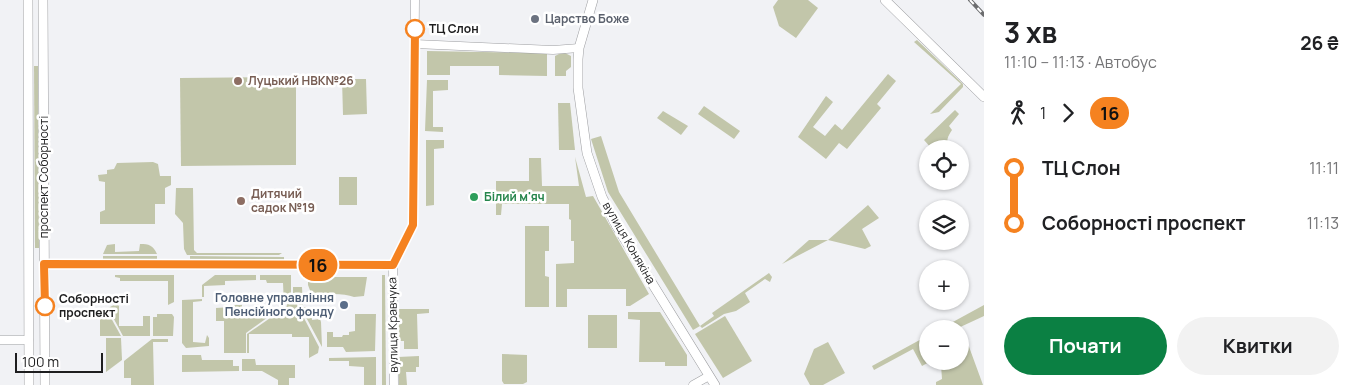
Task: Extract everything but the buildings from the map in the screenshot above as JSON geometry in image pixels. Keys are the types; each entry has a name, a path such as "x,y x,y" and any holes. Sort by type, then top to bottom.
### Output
{"main road":[{"name":"проспект Соборності","path":"28,0 29,385"},
{"name":"проспект Соборності","path":"43,0 45,385"},
{"name":"вулиця Конякіна","path":"594,0 579,48 578,88 587,153 602,197 616,225 715,385"},
{"path":"885,0 984,97"},
{"path":"29,264 44,264"}],"street":[{"name":"вулиця Кравчука","path":"394,385 393,265 413,225 415,0"},
{"path":"415,44 553,50 579,48"},
{"path":"44,264 393,265"},
{"path":"0,340 29,340"},
{"path":"693,385 709,376"}],"green space":[{"path":"778,0 808,0 818,8 796,38 779,26 773,7"},
{"path":"917,40 963,84 963,87 939,112 930,114 961,84 914,42"},
{"path":"427,51 547,53 547,76 499,75 499,66 450,66 450,75 427,75"},
{"path":"563,52 571,56 571,67 566,71 566,76 555,76 555,56"},
{"path":"34,66 38,66 39,248 35,248"},
{"path":"888,74 896,81 877,104 881,108 847,149 839,143 826,159 798,137 826,96 833,102 813,127 825,136 835,124 842,130"},
{"path":"296,77 296,165 181,166 180,78"},
{"path":"342,79 366,79 367,114 343,115"},
{"path":"427,80 448,80 448,90 433,91 433,127 443,127 443,132 425,131"},
{"path":"558,103 570,103 575,150 559,150"},
{"path":"704,106 740,131 734,139 698,114"},
{"path":"955,110 959,114 949,126 952,130 947,140 924,140"},
{"path":"663,111 688,126 681,135 657,118"},
{"path":"601,136 619,192 700,326 693,330 608,192 591,139"},
{"path":"426,140 444,140 444,148 434,149 434,205 426,206"},
{"path":"575,157 586,197 593,196 649,294 630,306 626,306 626,289 567,289 567,307 556,307 556,264 574,263 574,241 571,241 569,204 502,204 501,215 496,215 496,181 529,181 529,158 541,158 542,186 579,186"},
{"path":"153,162 158,164 160,176 171,176 171,185 165,188 165,204 155,204 155,224 100,224 100,212 105,210 105,182 99,181 98,175 107,174 107,170 114,169 117,163"},
{"path":"339,177 357,177 357,205 339,205"},
{"path":"176,188 193,188 194,250 197,253 282,253 279,255 187,255 184,249 183,223 175,214"},
{"path":"868,205 879,218 862,229 871,246 865,249 828,240"},
{"path":"525,226 549,226 549,251 545,251 545,276 549,277 549,307 525,307"},
{"path":"809,240 828,240 782,264"},
{"path":"115,244 115,252 139,251 140,244 143,244 152,247 157,254 103,254 107,245"},
{"path":"103,256 157,256 157,261 103,261"},
{"path":"190,256 284,257 284,262 190,261"},
{"path":"769,273 772,277 770,282 765,279 745,293 750,302 736,311 724,314 702,328 700,326 714,316 712,313"},
{"path":"115,275 174,275 174,302 168,305 168,281 120,281 120,278 115,277"},
{"path":"215,275 256,275 256,280 225,281 225,285 204,286 204,297 202,297 202,285"},
{"path":"260,275 291,275 291,293 284,305 283,283 267,283 266,280 260,280"},
{"path":"382,275 385,275 386,385 382,385"},
{"path":"308,277 367,277 364,296 354,297 339,294 311,293"},
{"path":"293,287 302,287 303,307 311,307 312,320 320,319 322,347 293,293"},
{"path":"292,295 319,347 318,353 309,358 309,337 292,337 292,334 249,334 249,353 247,353 247,334 286,307"},
{"path":"202,299 202,301 193,302 193,342 205,343 207,335 209,346 186,348 182,343 182,300"},
{"path":"116,304 119,306 119,326 143,326 143,316 150,316 150,336 123,336 108,308"},
{"path":"232,305 242,305 242,309 282,307 246,333 246,353 224,353 224,321 216,321 216,308 231,307"},
{"path":"984,305 984,316 969,323 969,320 956,320"},
{"path":"106,309 121,336 100,336 100,314"},
{"path":"397,309 429,309 429,313 417,314 418,349 404,349 404,341 398,341"},
{"path":"628,312 660,312 687,355 687,366 665,366 665,362 639,362 640,320 628,319"},
{"path":"157,314 172,314 174,317 173,336 153,336 153,317 157,317"},
{"path":"355,314 376,314 375,351 346,352 343,347 327,347 327,332 333,332 333,337 342,337 343,335 349,335 349,332 355,331"},
{"path":"588,315 617,315 617,348 588,348"},
{"path":"725,316 752,361 723,378 695,334"},
{"path":"106,338 121,338 122,360 106,372"},
{"path":"152,339 168,339 168,342 153,342 154,385 131,385 131,378 124,378 124,361"},
{"path":"919,340 919,360 913,349 874,370 872,366"},
{"path":"828,342 845,373 823,385 810,385 804,374 814,349"},
{"path":"969,347 983,385 936,385 936,382 942,379 941,370 969,370"},
{"path":"502,354 527,355 527,382 523,384 504,384 502,381"},
{"path":"182,355 201,355 202,360 233,360 233,366 239,366 239,371 182,372"},
{"path":"419,356 419,367 416,367 416,372 406,372 407,385 399,385 398,357"},
{"path":"376,357 376,385 364,385 364,367 349,366 349,361 329,361 329,358"},
{"path":"242,359 255,359 256,365 295,365 295,378 289,378 289,385 278,385 278,380 262,371 242,371"}],"railway":[{"path":"970,0 984,15"}],"bus line":[{"name":"16","path":"45,306 44,264 393,265 413,225 415,29"}],"place":[{"name":"Царство Боже","path":"535,19"},
{"name":"ТЦ Слон","path":"415,29"},
{"name":"Луцький НВК№26","path":"238,81"},
{"name":"Білий м'яч","path":"474,197"},
{"name":"Дитячий садок №19","path":"241,201"},
{"name":"Головне управління Пенсійного фонду","path":"344,305"},
{"name":"Соборності проспект","path":"45,306"}]}
